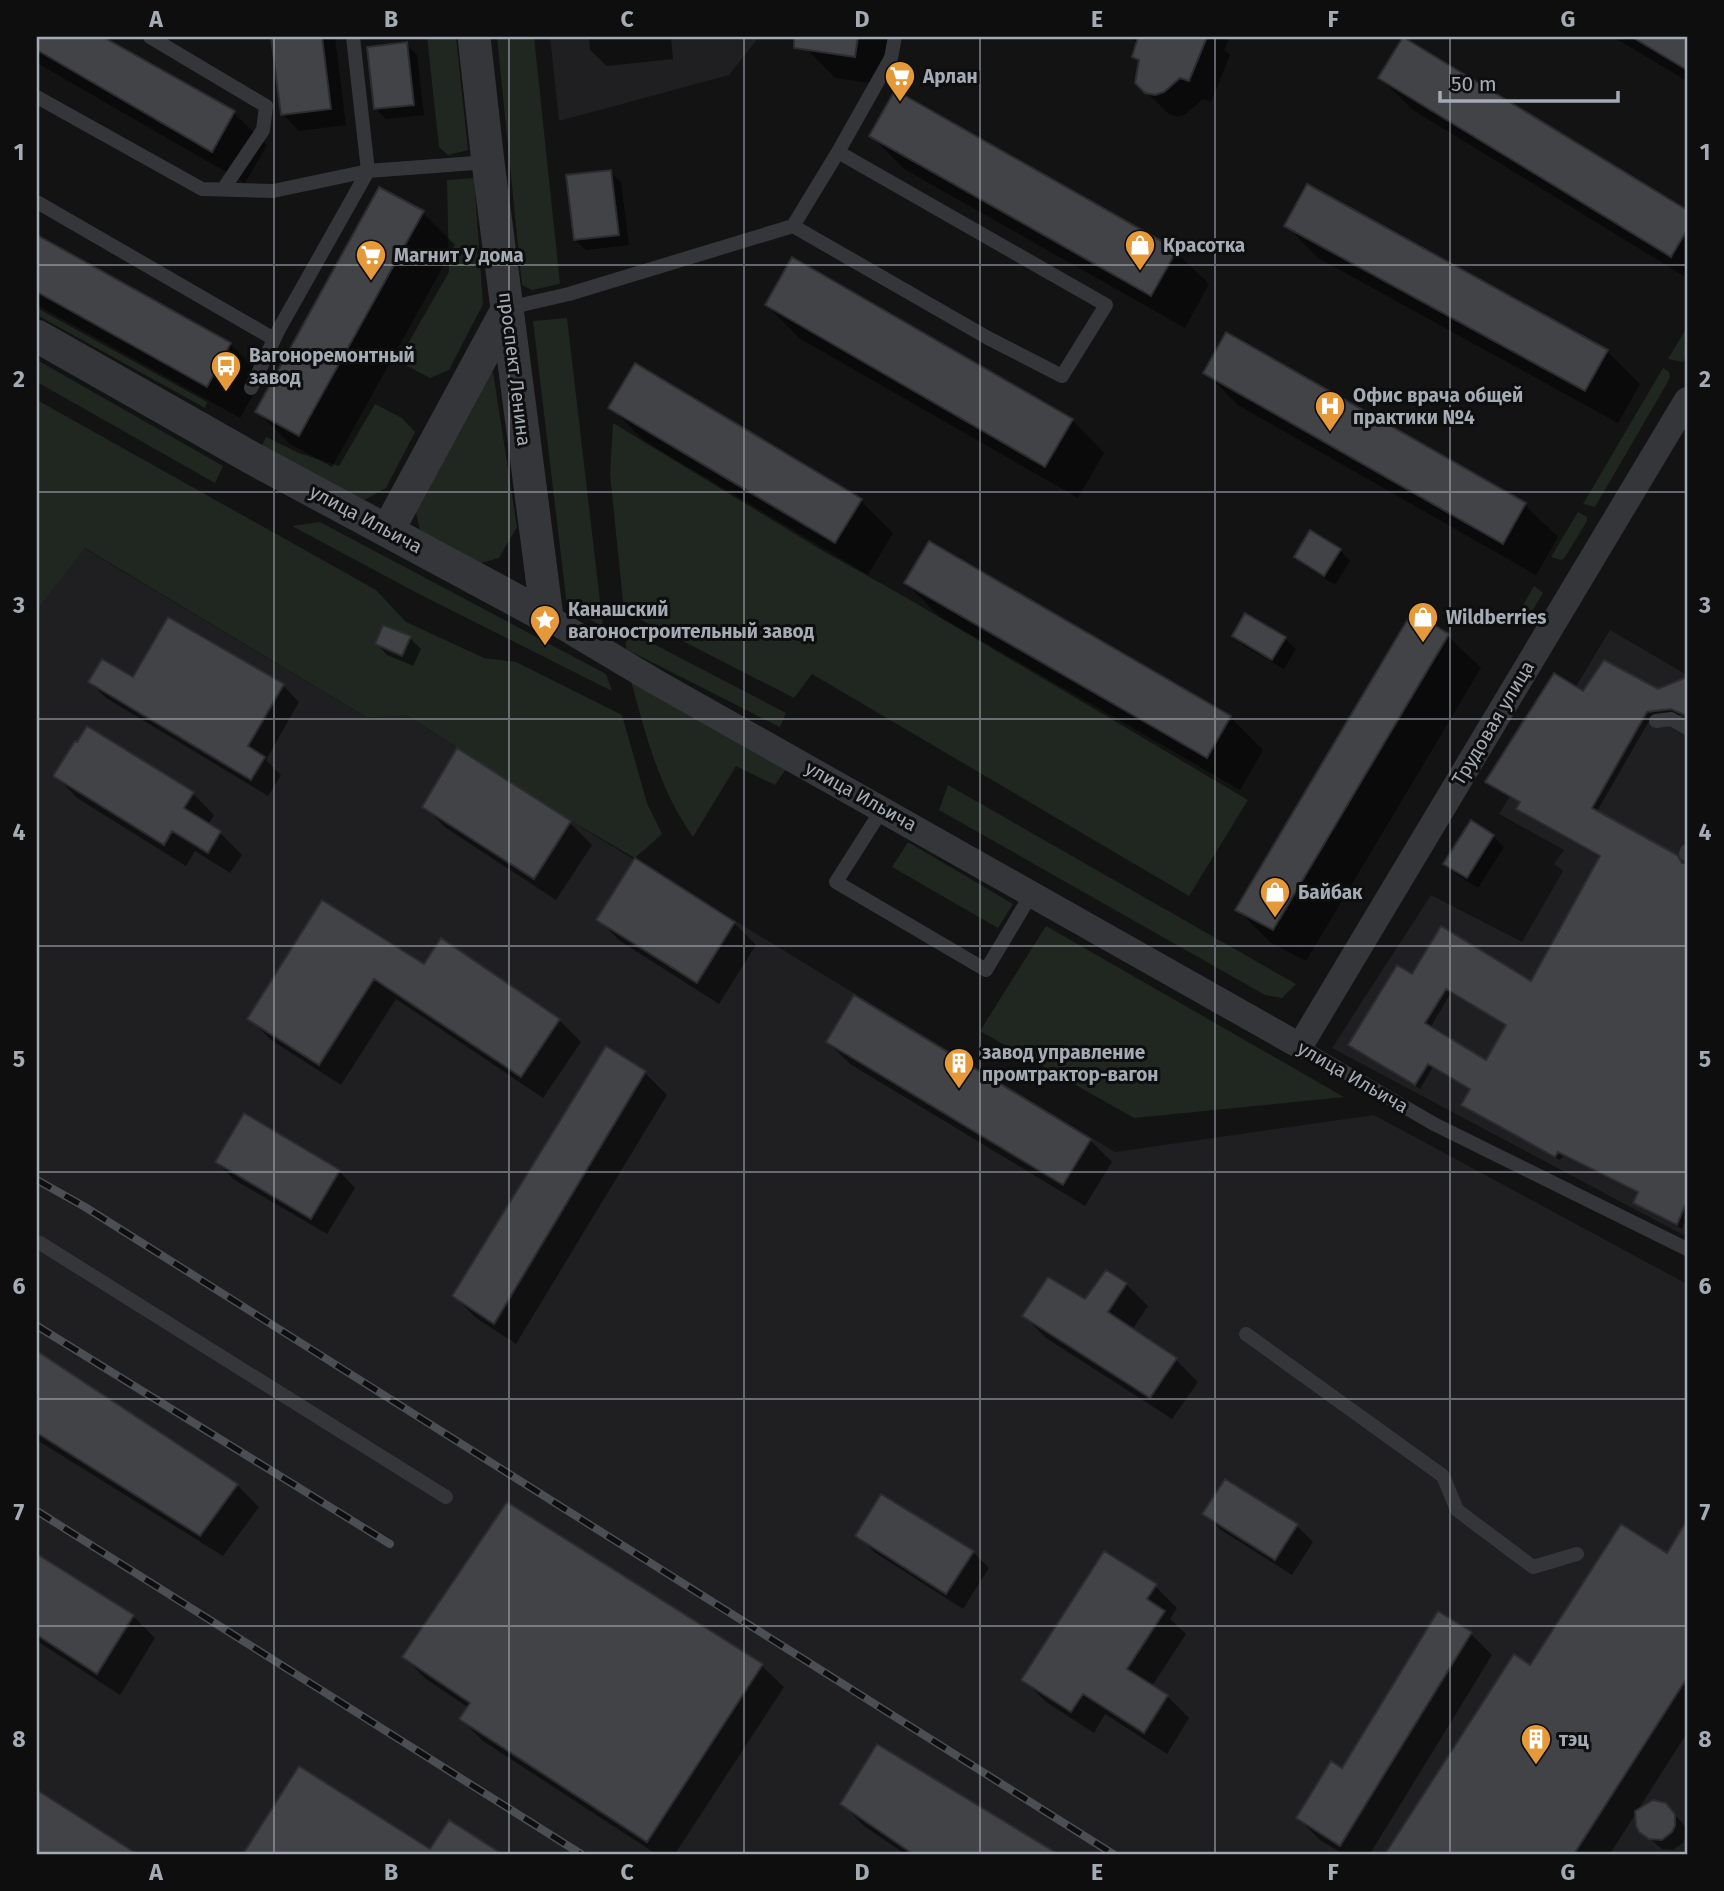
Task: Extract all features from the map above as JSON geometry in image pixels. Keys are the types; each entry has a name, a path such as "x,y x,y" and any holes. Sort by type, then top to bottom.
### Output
{"street":[{"name":"проспект Ленина","path":"474,37 547,617"},
{"path":"388,530 508,307"},
{"name":"улица Ильича","path":"37,337 250,457 547,617 1300,1046"},
{"name":"Трудовая улица","path":"1300,1046 1687,400"}],"lane":[{"path":"150,37 266,106 262,130 224,188"},
{"path":"251,388 274,339 368,171 353,37"},
{"path":"508,307 569,294 793,226 891,58 895,37"},
{"path":"37,97 202,189 273,191 368,171 488,162"},
{"path":"793,226 988,338 1062,376 1106,305 838,152"},
{"path":"37,202 274,339"},
{"path":"1656,721 1671,719 1687,728"},
{"path":"883,808 836,883 986,970 1032,893"},
{"name":"улица Ильича","path":"1300,1046 1434,1124 1687,1249"},
{"path":"40,1243 446,1497"},
{"path":"1246,1334 1443,1476 1457,1510 1533,1567 1577,1554"}],"shaded area":[{"path":"427,37 456,37 468,150 448,155 439,147"},
{"path":"497,37 534,37 560,284 532,290 522,285"},
{"path":"550,37 759,37 729,75 559,121"},
{"path":"474,178 483,304 449,370 430,378 398,361 449,272 447,180"},
{"path":"37,308 207,402 205,408 37,315"},
{"path":"567,318 603,627 567,606 533,321"},
{"path":"1687,327 1687,354 1683,362 1668,359"},
{"path":"37,360 223,466 215,483 37,382"},
{"path":"1663,368 1669,372 1670,377 1595,507 1583,504"},
{"path":"493,372 517,527 499,558 477,564 421,534 416,513 485,379"},
{"path":"37,400 376,590 406,622 484,658 516,662 622,715 647,803 662,834 635,858 571,821 407,715 368,718 85,548 37,610"},
{"path":"375,404 402,418 415,432 386,488 357,504 260,449 266,437 299,453 339,466"},
{"path":"613,423 823,551 1248,800 1189,896 812,674 794,698 624,611 610,474"},
{"path":"1578,512 1587,517 1587,521 1562,560 1551,557"},
{"path":"320,522 606,674 612,691 419,594 292,526"},
{"path":"84,548 368,718 407,715 571,821 1115,1152 1374,1115 1687,1284 1687,1854 37,1854 37,610"},
{"path":"1534,586 1543,593 1523,626 1512,625"},
{"path":"625,629 786,713 780,727 626,649"},
{"path":"1610,630 1687,675 1687,1237 1332,1048 1431,895 1522,942 1563,871 1554,864 1564,850 1499,814"},
{"path":"631,681 786,769 775,785 736,766 693,837 663,781"},
{"path":"948,785 1296,984 1282,998 1265,995 939,810"},
{"path":"908,842 1013,904 998,928 892,867"},
{"path":"1046,926 1344,1097 1134,1118 980,1031"}],"building":[{"path":"37,37 103,37 235,111 212,152 37,50"},
{"path":"271,37 322,37 331,109 281,115"},
{"path":"794,37 858,37 855,57 794,48"},
{"path":"1138,37 1207,37 1189,81 1180,78 1164,92 1155,95 1145,93 1135,83 1139,60 1132,57"},
{"path":"1403,37 1687,210 1687,230 1671,257 1378,78"},
{"path":"1632,37 1687,37 1687,70"},
{"path":"407,42 414,105 374,109 367,47"},
{"path":"895,90 1177,250 1151,296 869,136"},
{"path":"611,170 619,235 574,240 566,175"},
{"path":"1307,184 1608,350 1585,391 1284,226"},
{"path":"379,187 424,211 299,436 255,412"},
{"path":"37,235 231,343 207,387 37,292"},
{"path":"792,257 1073,419 1045,467 765,305"},
{"path":"1226,332 1526,503 1503,544 1203,373"},
{"path":"635,363 862,499 835,543 608,408"},
{"path":"1310,530 1341,549 1324,576 1294,557"},
{"path":"929,541 1231,716 1207,758 904,583"},
{"path":"1412,612 1449,634 1273,930 1235,910"},
{"path":"1245,613 1286,637 1272,660 1232,636"},
{"path":"168,617 284,684 248,746 265,757 251,780 88,682 102,659 133,677"},
{"path":"383,625 411,636 402,656 375,644"},
{"path":"1604,660 1658,689 1687,677 1687,716 1671,709 1647,712 1592,808 1677,855 1682,863 1687,863 1687,1201 1677,1225 1633,1203 1638,1192 1558,1152 1555,1157 1461,1105 1470,1089 1428,1064 1415,1085 1348,1045 1397,965 1412,974 1441,926 1531,981 1600,856 1516,809 1520,802 1485,782 1554,673 1583,691","holes":["1446,989 1506,1025 1486,1060 1425,1023"]},
{"path":"87,726 194,792 184,808 221,831 208,853 172,831 164,845 53,776"},
{"path":"457,748 571,821 534,879 422,807"},
{"path":"1471,820 1494,835 1467,878 1443,864"},
{"path":"635,858 735,922 697,983 596,920"},
{"path":"322,900 424,964 441,938 560,1019 521,1077 374,979 319,1065 247,1019"},
{"name":"завод управление промтрактор-вагон","path":"854,995 1091,1139 1063,1185 826,1042"},
{"path":"606,1046 646,1071 494,1324 452,1296"},
{"path":"244,1113 340,1170 311,1219 215,1162"},
{"path":"1106,1270 1127,1283 1108,1312 1177,1358 1150,1398 1022,1316 1048,1277 1085,1299"},
{"path":"37,1351 238,1484 200,1536 37,1433"},
{"path":"1225,1479 1298,1524 1275,1560 1202,1514"},
{"path":"881,1494 974,1551 946,1594 855,1536"},
{"path":"507,1502 763,1664 647,1842 459,1719 470,1703 402,1657"},
{"name":"тэц","path":"1687,1520 1687,1678 1574,1854 1385,1854 1514,1654 1530,1665 1621,1524 1667,1553"},
{"path":"1104,1551 1157,1584 1147,1599 1165,1611 1127,1669 1168,1695 1144,1733 1083,1694 1071,1712 1021,1680"},
{"path":"37,1554 134,1615 97,1674 37,1635"},
{"path":"1438,1611 1472,1632 1340,1846 1296,1818 1331,1761 1342,1768"},
{"path":"877,1744 1058,1854 913,1854 840,1804"},
{"path":"299,1766 430,1849 449,1820 502,1854 243,1854"},
{"path":"37,1790 137,1854 37,1854"},
{"path":"1653,1800 1666,1803 1675,1814 1672,1832 1662,1840 1649,1839 1639,1832 1636,1826 1635,1811"}],"railway":[{"path":"37,1180 85,1207 1113,1854"},
{"path":"37,1326 390,1544"},
{"path":"37,1511 581,1854"}],"place":[{"name":"Арлан","path":"900,103"},
{"name":"Красотка","path":"1140,272"},
{"name":"Магнит У дома","path":"371,282"},
{"name":"Вагоноремонтный завод","path":"226,393"},
{"name":"Офис врача общей практики №4","path":"1330,433"},
{"name":"Wildberries","path":"1423,644"},
{"name":"Канашский вагоностроительный завод","path":"545,647"},
{"name":"Байбак","path":"1275,919"},
{"name":"завод управление промтрактор-вагон","path":"959,1090"},
{"name":"тэц","path":"1536,1766"}]}
